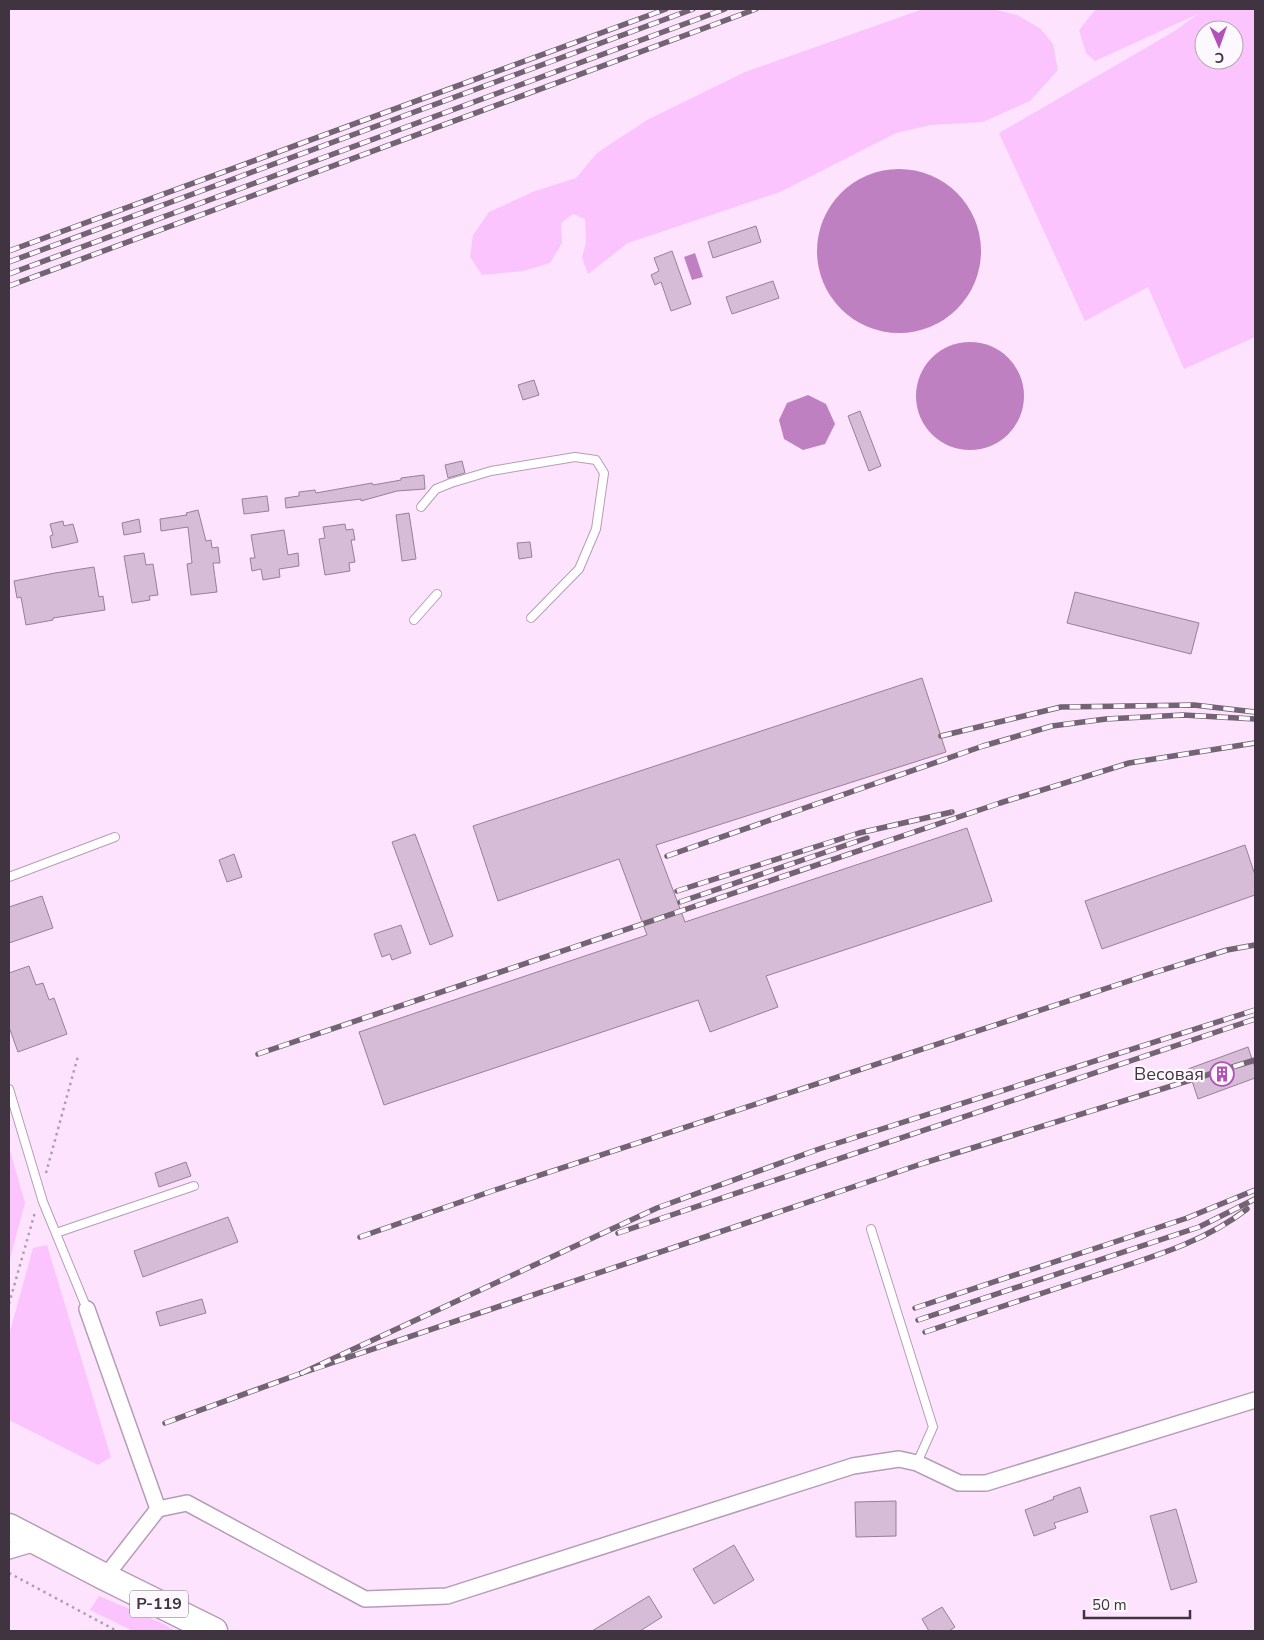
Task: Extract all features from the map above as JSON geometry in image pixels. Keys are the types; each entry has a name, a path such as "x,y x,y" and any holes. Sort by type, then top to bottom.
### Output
{"highway":[{"name":"Р-119","path":"9,1527 214,1631"}],"street":[{"path":"87,1309 158,1508"},
{"path":"105,1577 158,1508 187,1503 365,1599 447,1596 853,1466 899,1459 917,1463 959,1483 986,1483 1255,1400"},
{"path":"9,1551 39,1542"}],"lane":[{"path":"421,506 436,489 491,471 575,457 596,460 604,473 596,529 580,569 531,618"},
{"path":"414,620 437,594"},
{"path":"9,877 115,837"},
{"path":"9,1089 43,1202 87,1309"},
{"path":"56,1233 194,1186"},
{"path":"871,1229 933,1427 917,1463"}],"path":[{"path":"9,1573 117,1631"}],"shaded area":[{"path":"923,9 993,9 1017,15 1041,29 1053,44 1058,70 1030,101 983,122 931,125 896,133 780,192 628,243 588,274 582,258 586,242 585,219 573,214 561,223 562,243 550,263 523,271 482,275 470,257 473,235 489,212 535,191 576,178 597,153 647,120 745,72"},
{"path":"1096,9 1255,9 1255,337 1184,369 1148,287 1085,321 999,133 1173,32 1198,14 1095,61 1086,53 1079,30"},
{"path":"899,169 930,175 957,193 975,220 981,251 975,282 957,309 930,327 899,333 868,327 841,309 823,282 817,251 823,220 841,193 868,175"},
{"path":"695,253 703,277 692,280 684,257"},
{"path":"970,342 991,346 1008,358 1020,375 1024,396 1020,417 1008,434 991,446 970,450 949,446 932,434 920,417 916,396 920,375 932,358 949,346"},
{"path":"808,395 826,404 835,424 825,444 803,450 784,439 779,420 787,403"},
{"path":"9,1147 25,1203 9,1262"},
{"path":"47,1245 111,1457 98,1465 9,1420 9,1335 33,1248"},
{"path":"99,1596 164,1624 175,1631 133,1631 90,1610"}],"building":[{"path":"756,226 761,242 713,258 708,242"},
{"path":"672,251 691,304 671,311 661,282 655,285 651,275 659,271 654,258"},
{"path":"773,281 779,298 732,314 726,297"},
{"path":"534,380 539,395 523,400 518,385"},
{"path":"860,411 881,466 869,471 848,416"},
{"path":"462,461 465,473 448,478 445,465"},
{"path":"424,475 425,489 397,491 361,501 361,499 286,508 285,498 299,496 299,492 315,490 316,493"},
{"path":"267,496 269,511 244,514 242,499"},
{"path":"198,510 206,541 211,540 212,548 218,547 220,563 213,563 217,592 191,595 187,564 192,563 188,527 161,531 160,519 187,515 186,513"},
{"path":"409,513 416,559 402,561 396,515"},
{"path":"139,519 141,532 124,535 122,523"},
{"path":"63,521 64,526 73,524 78,542 52,548 50,536 53,535 50,524"},
{"path":"345,524 346,530 353,529 355,540 351,540 355,562 349,563 350,571 325,575 319,539 325,538 323,527"},
{"path":"284,530 288,555 298,553 299,566 279,569 280,577 263,580 261,569 252,571 250,558 255,558 251,535"},
{"path":"530,542 532,557 519,559 517,543"},
{"path":"144,553 146,565 153,564 158,595 149,596 150,600 132,603 124,556"},
{"path":"94,567 99,597 103,596 105,610 53,618 53,620 26,625 21,597 17,598 14,581"},
{"path":"1075,592 1199,623 1191,654 1067,623"},
{"path":"922,678 946,752 656,845 685,922 967,828 992,901 766,976 778,1007 710,1032 698,1000 384,1105 359,1032 647,935 619,859 498,901 473,826"},
{"path":"415,834 453,936 430,945 392,842"},
{"path":"1245,845 1255,875 1255,895 1102,949 1085,901"},
{"path":"234,854 242,877 227,882 219,860"},
{"path":"42,896 53,928 9,943 9,907"},
{"path":"401,925 411,953 392,960 390,954 382,957 374,934"},
{"path":"29,966 36,985 43,983 49,1000 54,998 67,1034 18,1052 9,1027 9,973"},
{"name":"Весовая","path":"1248,1047 1255,1068 1255,1078 1198,1099 1188,1069"},
{"path":"186,1162 191,1176 159,1187 155,1173"},
{"path":"228,1217 238,1242 143,1277 134,1251"},
{"path":"202,1299 206,1313 160,1326 156,1312"},
{"path":"1080,1487 1088,1512 1054,1523 1056,1528 1034,1536 1025,1510"},
{"path":"896,1501 896,1536 856,1537 855,1502"},
{"path":"1176,1509 1197,1582 1171,1590 1150,1516"},
{"path":"734,1545 754,1580 714,1604 693,1569"},
{"path":"649,1596 662,1617 640,1631 592,1631"},
{"path":"942,1607 955,1627 949,1631 929,1631 922,1619"}],"railway":[{"path":"9,251 666,9"},
{"path":"9,262 693,9"},
{"path":"9,274 725,9"},
{"path":"9,286 756,9"},
{"path":"941,736 1061,707 1194,705 1255,712"},
{"path":"667,856 983,746 1052,726 1106,719 1183,715 1255,719"},
{"path":"258,1054 1000,803 1129,763 1255,743"},
{"path":"677,891 859,833 952,812"},
{"path":"680,902 867,838"},
{"path":"360,1237 495,1190 1153,973 1227,950 1255,945"},
{"path":"1255,1010 819,1149 657,1208 302,1373 924,1163 1255,1060"},
{"path":"618,1233 1255,1019"},
{"path":"915,1308 1187,1218 1255,1190"},
{"path":"918,1320 1199,1227 1255,1199"},
{"path":"925,1332 1172,1249 1211,1232 1247,1209"},
{"path":"165,1423 302,1373"}],"place":[{"name":"Весовая","path":"1222,1074"}]}
